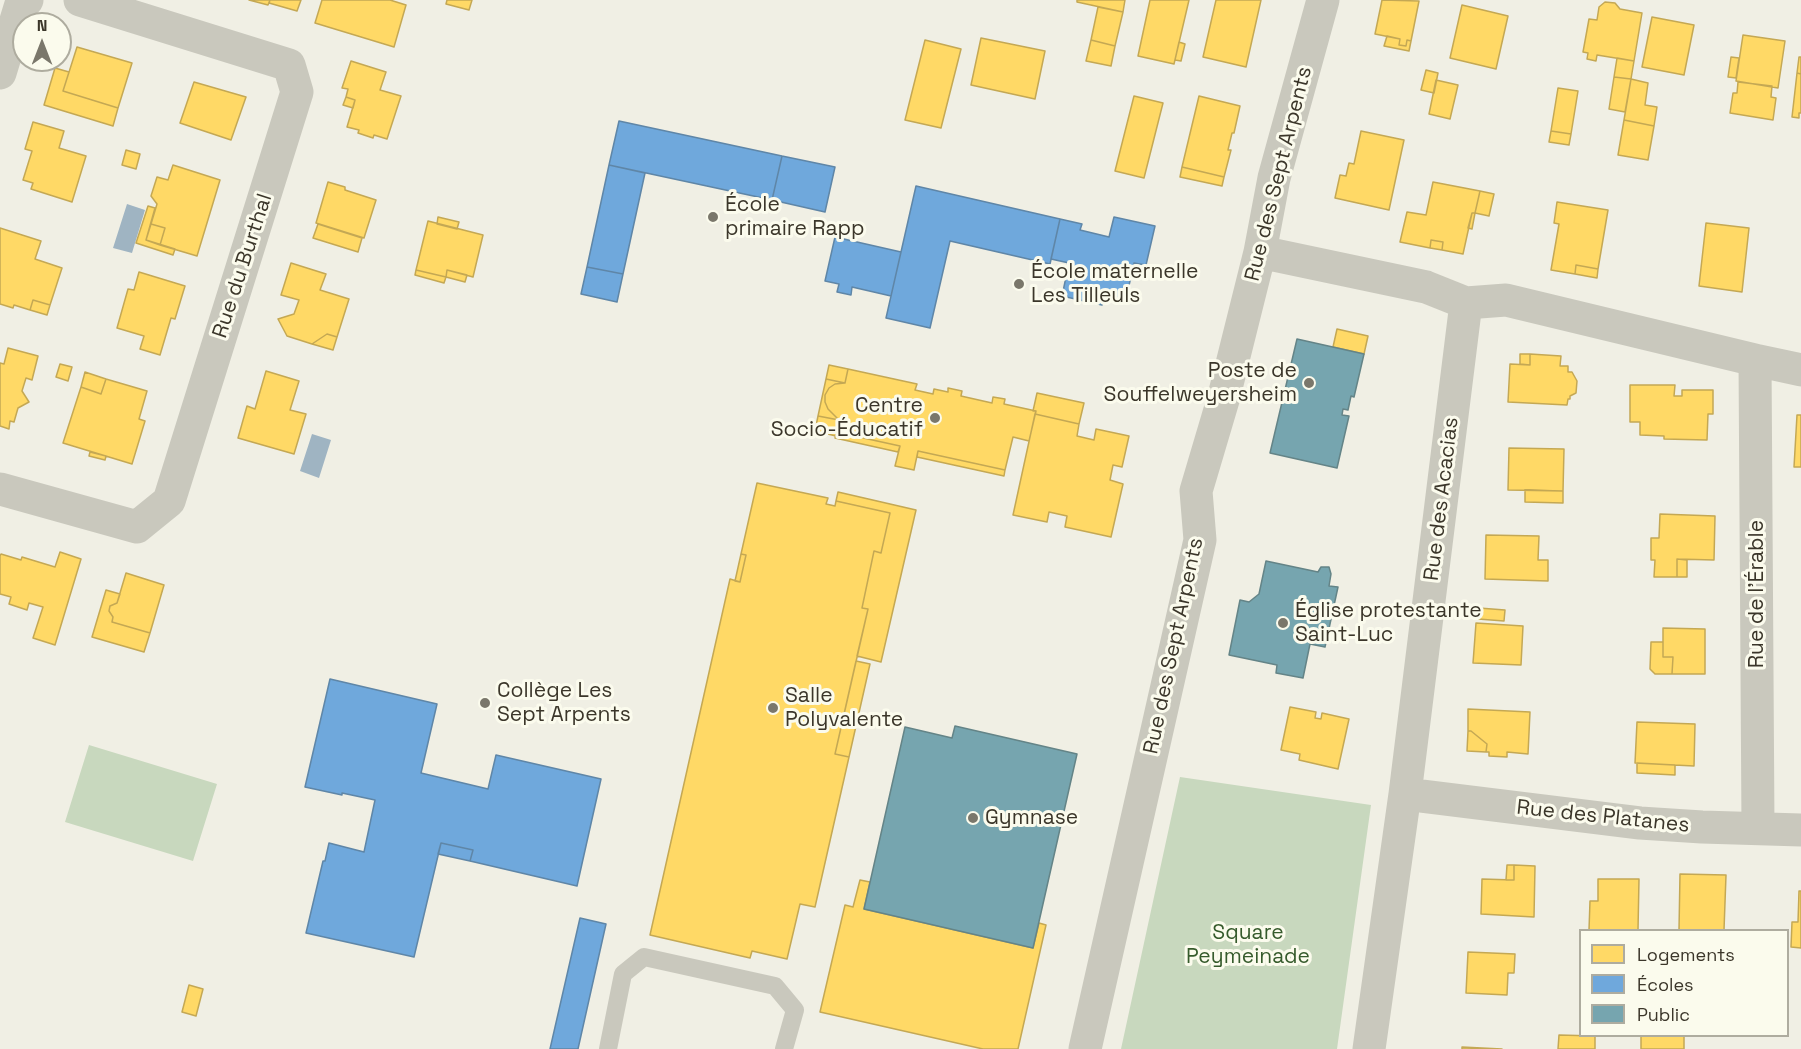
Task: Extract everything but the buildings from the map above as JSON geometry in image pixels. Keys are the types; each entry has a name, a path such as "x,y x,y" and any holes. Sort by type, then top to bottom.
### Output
{"street":[{"path":"0,73 21,4 27,0"},
{"name":"Rue du Burthal","path":"0,489 137,527 169,501 297,92 289,65 81,0"},
{"name":"Rue des Sept Arpents","path":"1085,1049 1200,540 1196,491 1223,400 1260,252 1274,178 1323,0"},
{"path":"1260,252 1426,287 1466,303 1506,300 1801,370"},
{"name":"Rue des Acacias","path":"1369,1049 1405,794 1466,303"},
{"name":"Rue de l'Érable","path":"1755,360 1758,828"},
{"name":"Rue des Platanes","path":"1405,794 1640,823 1801,830"}],"lane":[{"path":"608,1049 623,974 644,957 775,986 795,1010 784,1049"}],"green space":[{"path":"89,745 217,784 193,861 65,822"},
{"name":"Square Peymeinade","path":"1180,777 1371,805 1337,1049 1121,1049"}],"water":[{"path":"127,204 145,210 132,253 113,248"},
{"path":"312,434 331,440 319,478 300,471"}],"place":[{"name":"École primaire Rapp","path":"713,217"},
{"name":"École maternelle Les Tilleuls","path":"1019,284"},
{"name":"Poste de Souffelweyersheim","path":"1309,383"},
{"name":"Centre Socio-Éducatif","path":"935,418"},
{"name":"Église protestante Saint-Luc","path":"1283,623"},
{"name":"Collège Les Sept Arpents","path":"485,703"},
{"name":"Salle Polyvalente","path":"773,708"},
{"name":"Gymnase","path":"973,818"}]}
